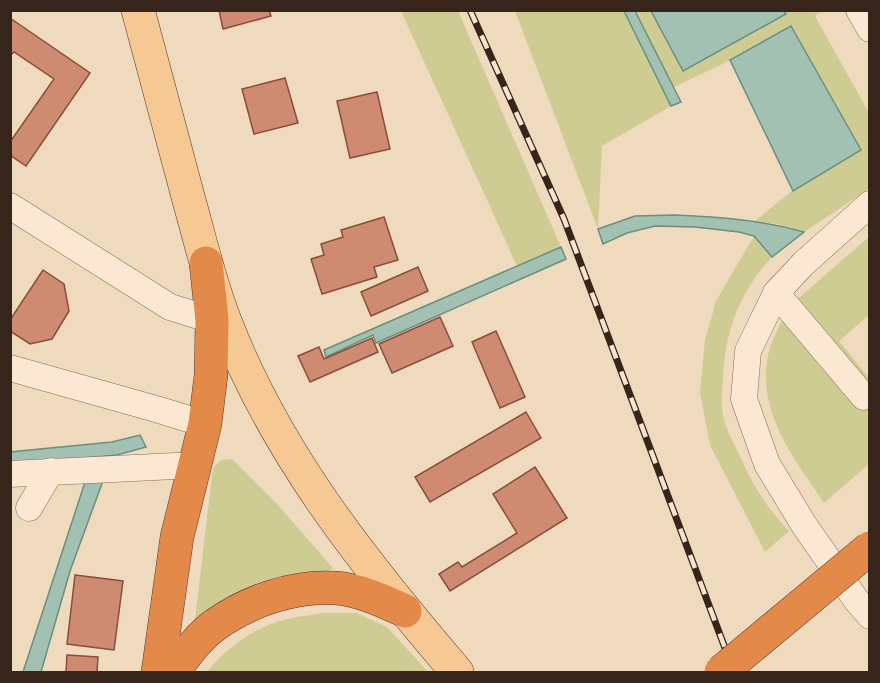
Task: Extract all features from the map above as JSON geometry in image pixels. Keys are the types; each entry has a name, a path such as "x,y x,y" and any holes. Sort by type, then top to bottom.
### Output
{"highway":[{"path":"158,672 177,537 205,424 211,375 212,320 206,263"},
{"path":"721,672 870,548"},
{"path":"173,672 190,648 214,626 241,609 305,588 338,588 369,596 405,611"}],"main road":[{"path":"138,10 206,263 224,321 248,374 293,457 346,535 405,611 457,672"}],"street":[{"path":"859,10 870,29"},
{"path":"870,204 802,264 776,293 748,351 744,399 767,464 804,525 870,616"},
{"path":"10,206 170,307 212,320"},
{"path":"776,293 864,397"},
{"path":"10,368 205,424"},
{"path":"10,474 196,465"},
{"path":"29,508 51,471"}],"shaded area":[{"path":"401,11 458,11 561,247 517,266"},
{"path":"515,11 624,11 671,106 602,146 598,229"},
{"path":"624,11 635,11 681,102 671,106"},
{"path":"635,11 651,11 683,71 785,15 784,11 823,11 815,16 869,113 869,189 804,232 777,224 755,221 793,190 731,60 674,87"},
{"path":"651,11 784,11 786,14 683,71"},
{"path":"791,26 861,150 793,191 730,60"},
{"path":"675,215 740,220 804,232 772,257 754,236 739,232 695,227 655,226 627,233 603,244 598,229 635,216"},
{"path":"754,236 772,257 751,284 736,313 724,361 722,406 728,430 749,476 766,504 789,531 765,552 710,445 700,393 705,340 716,301"},
{"path":"869,237 867,250 870,252 869,315 839,341 869,378 869,394 794,302"},
{"path":"561,247 566,259 376,343 373,335 326,357 324,350"},
{"path":"785,314 869,413 869,464 824,503 782,437 769,400 766,381 768,355"},
{"path":"140,435 146,447 117,455 11,465 10,452 112,442"},
{"path":"232,459 277,504 333,568 321,576 193,636 213,468 221,460"},
{"path":"104,478 70,571 41,672 23,672 86,479"},
{"path":"324,613 357,613 387,627 428,672 207,672 242,639 264,627 287,619"}],"building":[{"path":"219,10 269,10 271,16 223,29"},
{"path":"10,18 90,73 26,166 10,155 10,142 54,79 14,52 10,56"},
{"path":"285,78 298,123 254,134 242,89"},
{"path":"377,92 390,149 350,158 337,101"},
{"path":"384,217 398,260 374,267 377,277 322,294 311,259 324,255 321,244 343,237 341,230"},
{"path":"418,267 428,291 371,316 361,292"},
{"path":"43,270 64,284 69,311 52,339 30,344 10,331 10,320"},
{"path":"440,317 453,346 392,373 379,344"},
{"path":"496,331 525,397 500,408 472,342"},
{"path":"372,338 378,352 310,382 298,356 319,347 324,359"},
{"path":"526,412 541,438 430,502 415,477"},
{"path":"535,467 567,518 450,591 439,574 458,562 462,567 517,533 493,494"},
{"path":"75,575 123,581 114,650 67,644"},
{"path":"67,655 98,657 97,672 66,672"}],"railway":[{"path":"470,10 564,219 734,672"}]}
